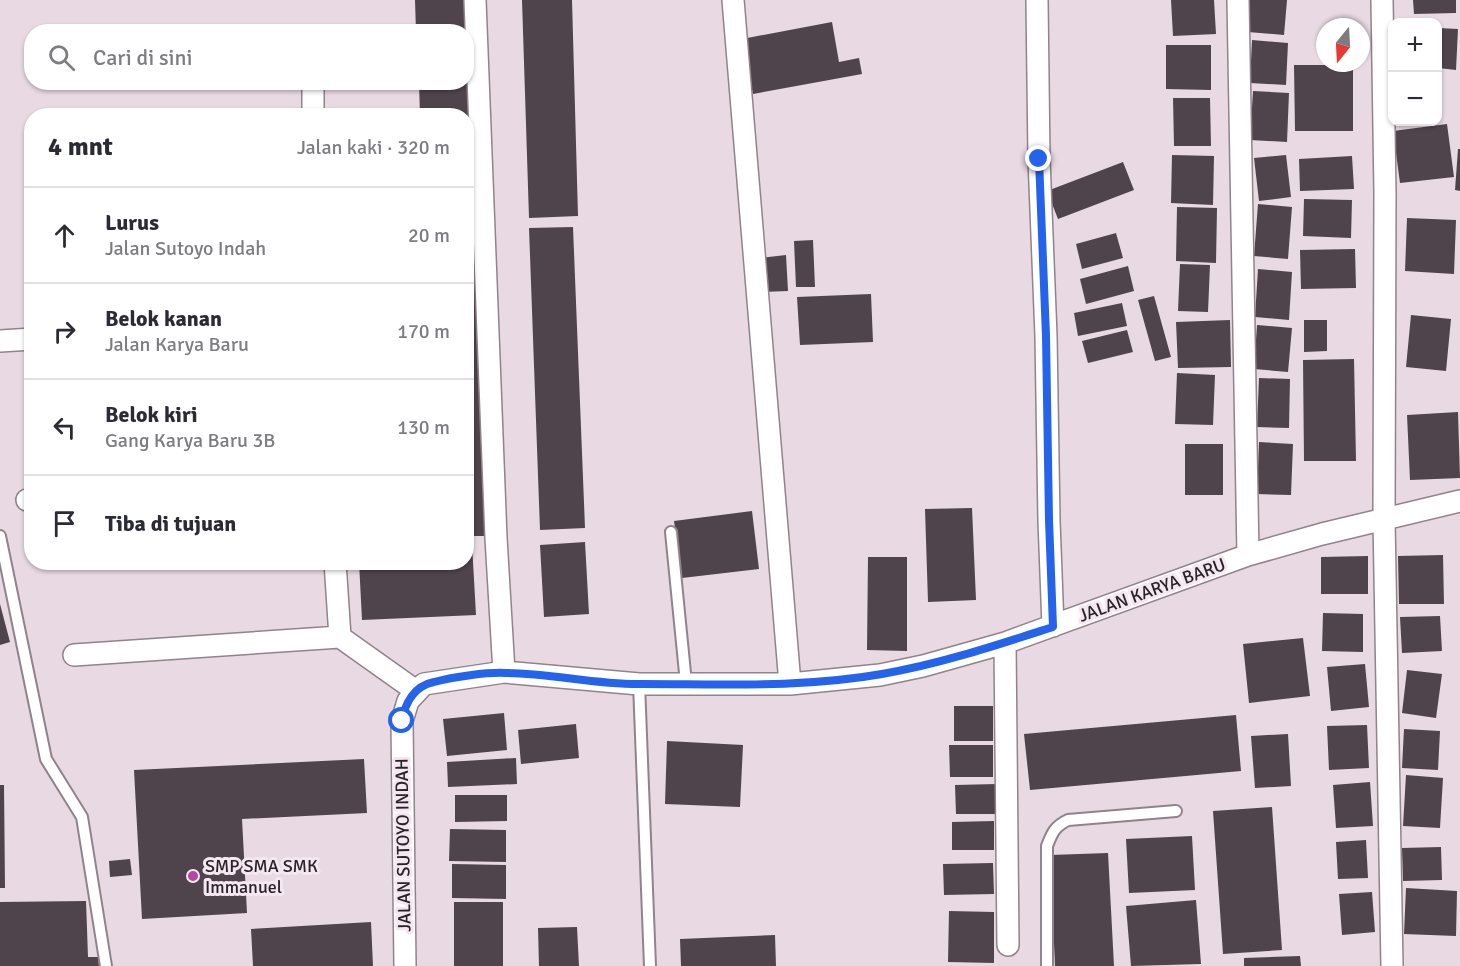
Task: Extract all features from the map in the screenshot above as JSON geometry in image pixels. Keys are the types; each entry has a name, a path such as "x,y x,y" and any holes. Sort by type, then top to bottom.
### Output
{"street":[{"path":"475,0 496,538 504,672"},
{"path":"733,0 790,684"},
{"path":"1037,0 1039,159 1053,627"},
{"path":"1238,0 1248,555"},
{"path":"1382,0 1385,206 1384,519 1392,966"},
{"path":"313,90 313,108"},
{"path":"0,341 24,340"},
{"name":"JALAN KARYA BARU","path":"416,691 424,684 436,681 504,672 639,684 790,684 880,675 923,666 1005,643 1248,555 1460,501"},
{"path":"336,570 340,637"},
{"path":"74,656 340,637 416,691"},
{"path":"1005,643 1008,945"},
{"name":"JALAN SUTOYO INDAH","path":"405,966 402,721 408,701 416,691"}],"lane":[{"path":"671,532 686,683"},
{"path":"0,536 46,759 82,817 106,966"},
{"path":"639,684 650,966"},
{"path":"1047,966 1047,846 1058,825 1068,820 1176,812"}],"building":[{"path":"415,0 467,0 468,24 416,24"},
{"path":"522,0 572,0 578,216 529,218"},
{"path":"1171,0 1214,0 1216,34 1173,36"},
{"path":"1250,0 1287,0 1284,35 1248,32"},
{"path":"1413,0 1456,0 1456,13 1414,14"},
{"path":"832,22 839,62 859,58 862,74 753,94 742,39"},
{"path":"1442,28 1458,29 1456,70 1442,68"},
{"path":"1252,40 1288,43 1286,85 1250,83"},
{"path":"1166,45 1211,45 1211,90 1166,89"},
{"path":"1294,65 1316,65 1316,72 1353,72 1353,131 1295,131"},
{"path":"419,90 469,90 470,108 420,108"},
{"path":"1253,91 1289,93 1287,142 1250,140"},
{"path":"1173,98 1210,98 1211,146 1174,146"},
{"path":"1447,124 1454,177 1400,183 1393,131"},
{"path":"1458,149 1460,149 1460,191 1455,190"},
{"path":"1172,155 1214,156 1213,205 1171,203"},
{"path":"1286,155 1291,197 1259,201 1254,158"},
{"path":"1352,156 1354,189 1300,191 1299,159"},
{"path":"1123,162 1134,190 1058,219 1047,191"},
{"path":"474,171 477,222 474,222"},
{"path":"1304,199 1352,200 1351,238 1303,236"},
{"path":"1258,204 1292,207 1288,259 1254,256"},
{"path":"1177,207 1217,208 1216,263 1176,261"},
{"path":"1407,218 1456,220 1454,274 1405,271"},
{"path":"573,227 585,528 540,530 529,228"},
{"path":"1116,233 1123,258 1082,269 1076,244"},
{"path":"813,240 815,287 796,287 794,241"},
{"path":"474,241 479,241 486,536 474,536"},
{"path":"1355,249 1356,288 1301,289 1300,250"},
{"path":"786,255 788,291 762,292 759,258"},
{"path":"1180,264 1210,265 1208,312 1178,311"},
{"path":"1128,266 1134,291 1086,304 1080,279"},
{"path":"1258,269 1292,272 1289,320 1255,317"},
{"path":"871,294 873,342 800,345 797,297"},
{"path":"1154,296 1171,357 1155,361 1138,300"},
{"path":"1122,303 1127,326 1078,336 1074,313"},
{"path":"1411,315 1451,319 1446,371 1406,367"},
{"path":"1230,320 1231,367 1178,368 1176,322"},
{"path":"1304,320 1327,320 1327,351 1304,352"},
{"path":"1257,325 1292,328 1288,372 1254,369"},
{"path":"1127,330 1133,352 1088,363 1082,341"},
{"path":"1354,359 1356,461 1304,461 1303,360"},
{"path":"1177,373 1215,375 1213,425 1175,424"},
{"path":"1259,378 1290,379 1289,428 1257,427"},
{"path":"1458,412 1460,478 1410,480 1407,415"},
{"path":"1259,442 1293,444 1291,495 1257,494"},
{"path":"1185,444 1223,444 1223,495 1185,495"},
{"path":"972,508 976,600 928,602 925,509"},
{"path":"752,511 759,569 682,578 674,521"},
{"path":"585,542 589,614 544,617 540,545"},
{"path":"1443,555 1444,604 1399,604 1398,556"},
{"path":"1368,556 1368,594 1321,594 1321,557"},
{"path":"868,557 907,557 907,651 867,650"},
{"path":"359,570 473,570 476,615 362,620"},
{"path":"0,604 10,642 0,645"},
{"path":"1323,613 1363,614 1363,652 1322,651"},
{"path":"1440,616 1442,651 1402,653 1400,617"},
{"path":"1303,638 1310,696 1249,703 1243,644"},
{"path":"1365,664 1369,707 1331,711 1327,667"},
{"path":"1407,670 1442,674 1436,718 1402,713"},
{"path":"954,706 993,706 993,741 954,741"},
{"path":"504,713 507,750 447,756 443,719"},
{"path":"1236,715 1241,771 1030,790 1024,734"},
{"path":"576,724 579,758 521,764 518,730"},
{"path":"1367,725 1369,768 1329,770 1327,726"},
{"path":"1404,729 1440,731 1438,770 1402,768"},
{"path":"1288,734 1291,786 1255,788 1251,736"},
{"path":"667,741 743,745 740,807 665,804"},
{"path":"949,745 993,745 993,777 950,777"},
{"path":"516,758 517,784 448,787 447,762"},
{"path":"364,759 367,813 242,819 247,913 142,919 134,770"},
{"path":"1406,775 1443,778 1440,828 1403,826"},
{"path":"1370,782 1373,826 1336,828 1333,785"},
{"path":"997,784 998,814 956,814 955,785"},
{"path":"0,785 4,785 5,888 0,888"},
{"path":"455,795 507,795 507,821 455,822"},
{"path":"1272,807 1282,950 1223,954 1213,811"},
{"path":"994,821 994,850 952,850 952,822"},
{"path":"450,829 506,830 506,862 449,861"},
{"path":"1192,836 1195,890 1129,893 1126,839"},
{"path":"1366,840 1368,878 1338,879 1336,842"},
{"path":"1441,847 1442,880 1403,881 1402,848"},
{"path":"1108,853 1114,966 1055,966 1050,855"},
{"path":"130,859 132,875 110,877 109,861"},
{"path":"993,863 994,894 944,895 943,864"},
{"path":"452,864 506,865 506,899 452,898"},
{"path":"1406,888 1457,891 1456,936 1404,934"},
{"path":"1372,892 1375,932 1342,935 1339,894"},
{"path":"1196,900 1201,964 1131,966 1126,906"},
{"path":"86,901 88,957 98,957 99,966 0,966 0,902"},
{"path":"454,902 503,902 503,966 454,966"},
{"path":"949,911 994,912 994,963 948,962"},
{"path":"371,922 373,966 253,966 251,929"},
{"path":"577,927 579,966 539,966 538,928"},
{"path":"775,935 776,966 681,966 680,939"},
{"path":"1300,956 1301,966 1244,966 1244,958"}],"place":[{"name":"SMP SMA SMK Immanuel","path":"193,876"}],"route":[{"path":"402,721 408,701 416,691 424,684 436,681 504,672 639,684 790,684 880,675 923,666 1053,627 1039,159"}]}
